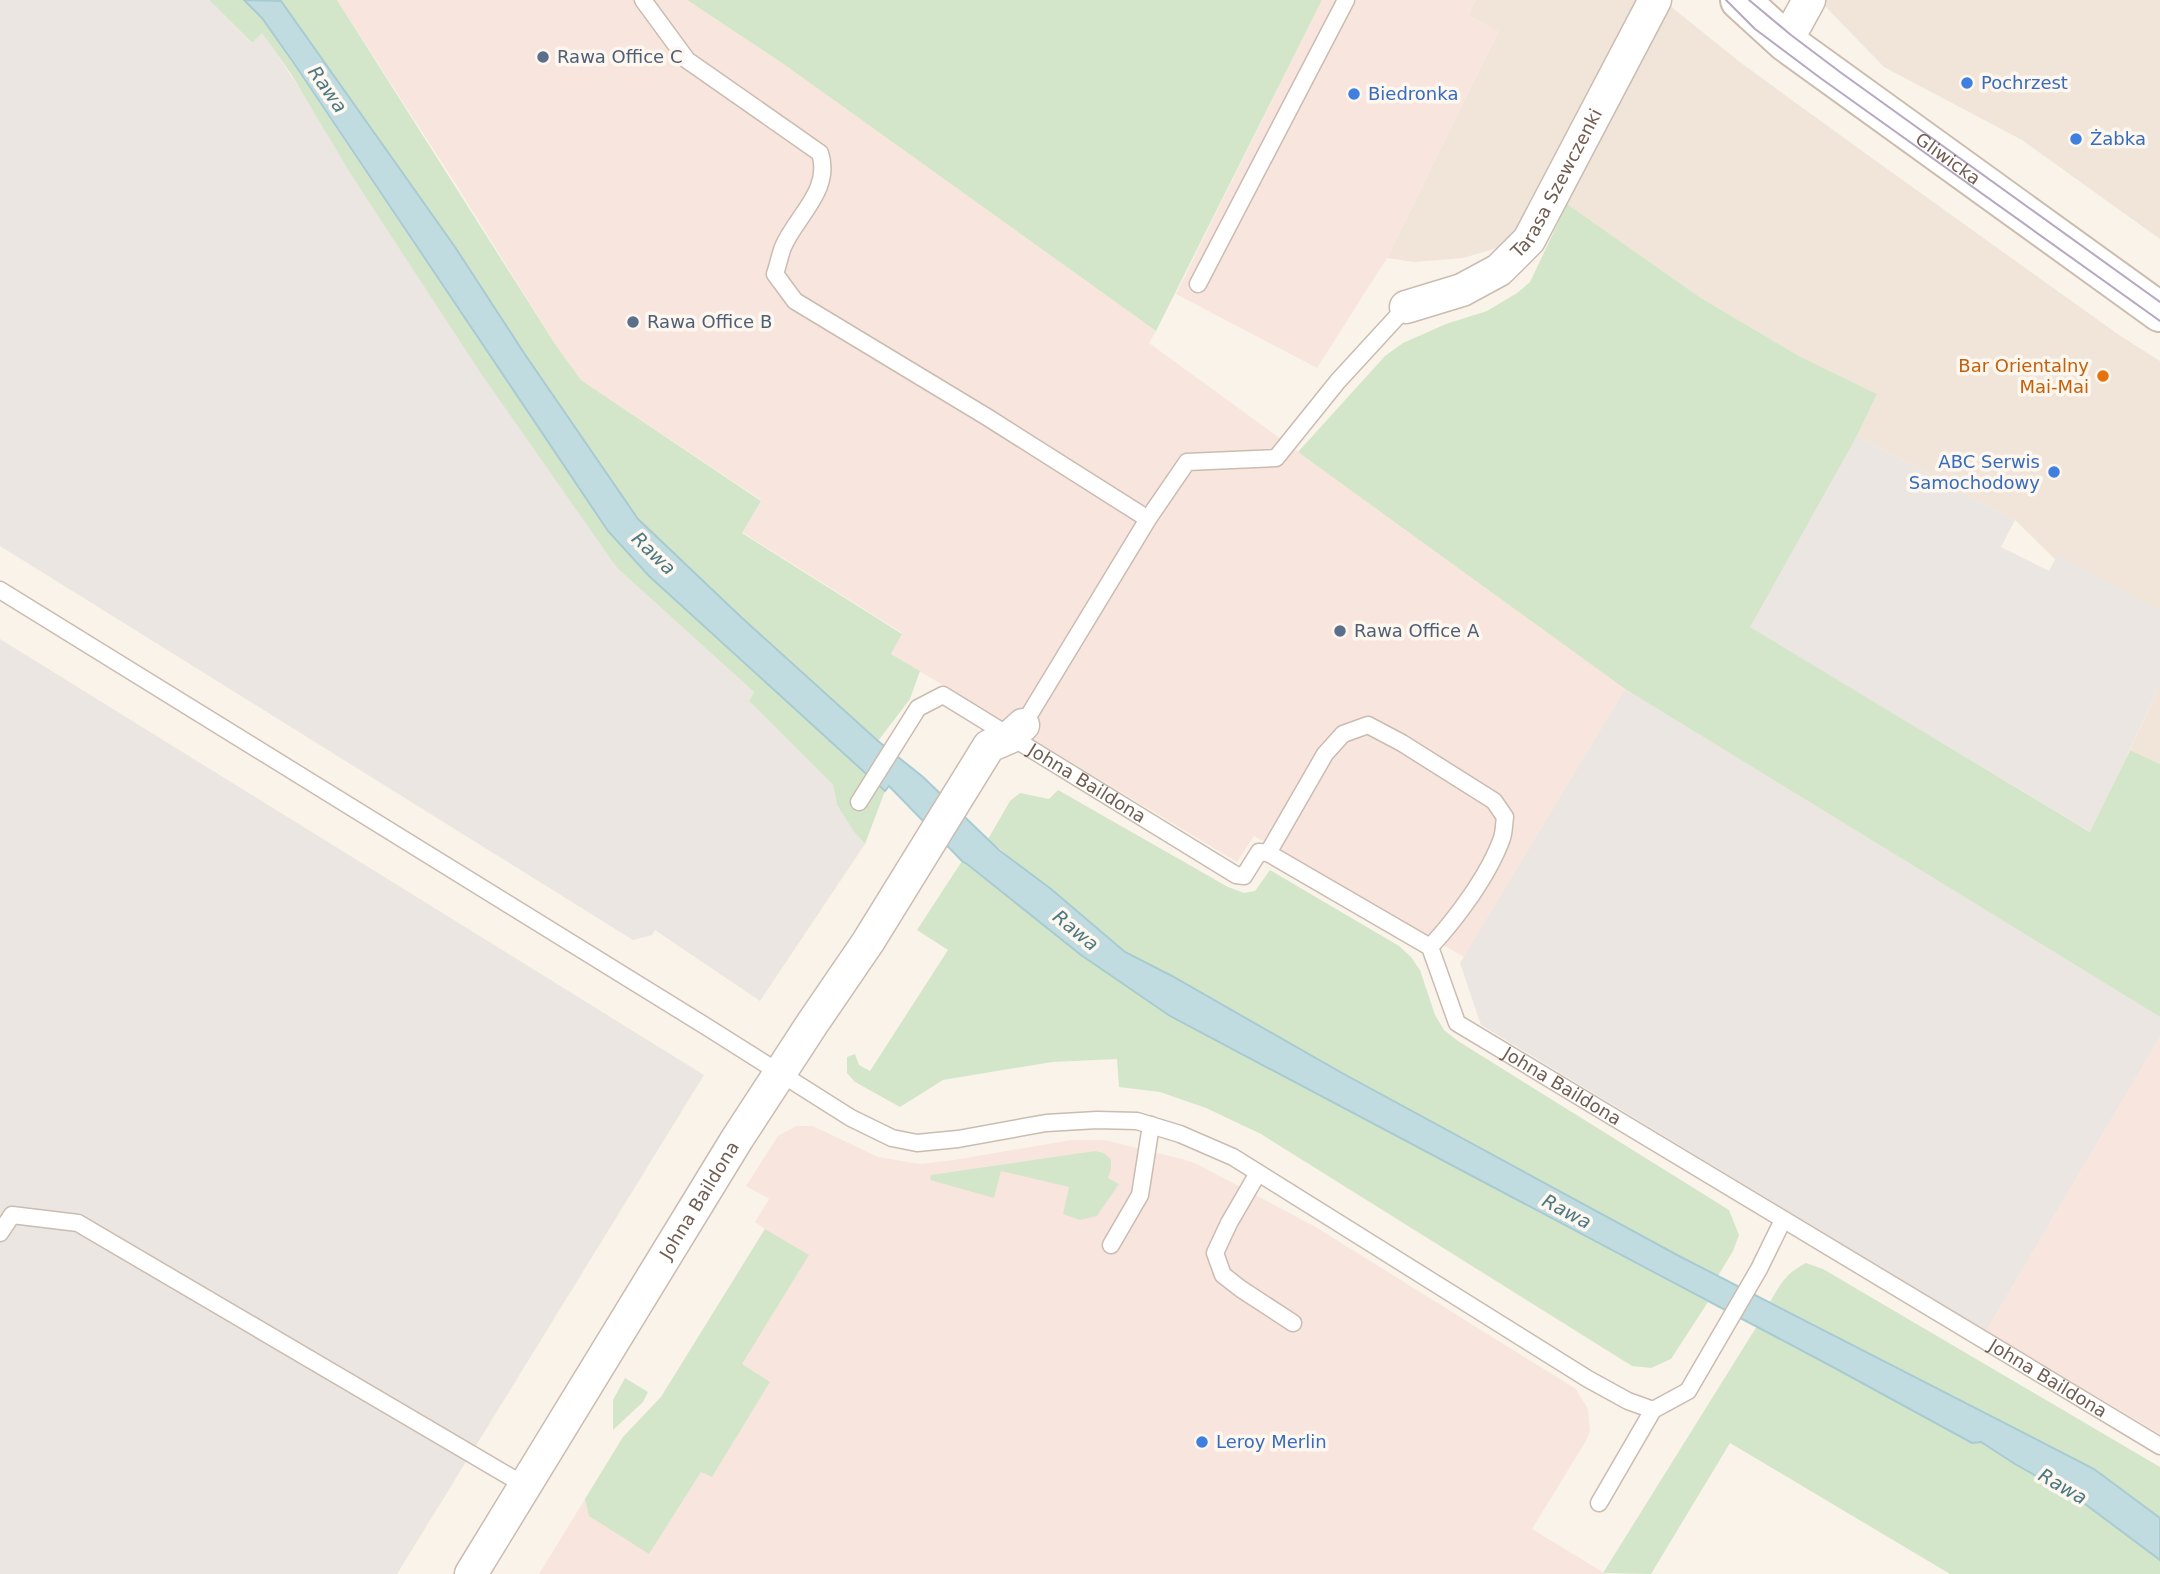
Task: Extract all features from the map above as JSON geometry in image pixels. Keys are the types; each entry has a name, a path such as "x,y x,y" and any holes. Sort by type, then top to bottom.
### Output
{"street":[{"name":"Tarasa Szewczenki","path":"1406,307 1462,290 1500,270 1529,240 1655,0"},
{"name":"Gliwicka","path":"1740,0 1786,42 2160,312"},
{"path":"1786,42 1809,0"},
{"name":"Johna Baildona","path":"471,1574 779,1073 868,942 989,746 1016,731"}],"lane":[{"path":"643,0 687,60 820,153 824,166 822,182 784,247 775,274 795,301 1149,519"},
{"path":"1198,284 1346,0"},
{"path":"859,802 918,708 943,695 1016,731 1187,462 1276,457 1338,381 1406,307"},
{"path":"0,590 851,1118 892,1138 918,1143 958,1139 1046,1123 1097,1120 1138,1121 1180,1134 1233,1157 1588,1379 1628,1401 1653,1410"},
{"path":"1368,725 1402,743 1494,801 1505,817 1503,837 1490,863 1449,927 1430,947 1268,853 1325,754 1343,734 1368,725"},
{"name":"Johna Baildona","path":"1016,731 1236,875 1244,876 1259,852 1268,853"},
{"name":"Johna Baildona","path":"1430,947 1457,1023 2160,1446"},
{"path":"1111,1245 1140,1195 1152,1125"},
{"path":"1258,1173 1228,1223 1215,1254 1223,1275 1293,1323"},
{"path":"0,1233 12,1215 78,1223 524,1485"},
{"path":"1599,1503 1653,1410 1688,1391 1759,1269 1783,1220"}],"shaded area":[{"path":"0,0 209,0 251,43 262,32 617,568 754,692 749,701 833,785 837,805 865,844 760,1001 655,930 652,935 633,940 0,546"},
{"path":"337,0 687,0 782,63 1156,331 1149,343 1625,689 1464,957 1254,836 1237,862 891,654 902,633 742,532 761,500 581,380 555,344"},
{"path":"1322,0 1476,0 1468,15 1498,32 1387,258 1317,368 1176,294"},
{"path":"1476,0 1637,0 1519,233 1497,248 1463,258 1414,262 1387,258 1498,32 1468,15"},
{"path":"1819,0 2160,0 2160,239 2022,140 1884,67"},
{"path":"1669,5 1741,63 1869,156 2119,335 2160,361 2160,613 2055,559 2015,520 1857,436 1877,394 1799,356 1701,298 1567,204"},
{"path":"1857,436 2015,520 2001,547 2049,571 2058,554 2160,611 2160,685 2091,832 1749,627"},
{"path":"0,639 704,1075 397,1574 0,1574"},
{"path":"2160,685 2160,764 2130,750"},
{"path":"1625,689 2160,1017 2160,1037 1986,1331 1481,1025 1460,963"},
{"path":"2160,1037 2160,1434 1986,1331"},
{"path":"796,1126 813,1126 878,1157 920,1164 1071,1140 1104,1140 1197,1164 1314,1226 1576,1389 1588,1409 1590,1431 1532,1529 1606,1574 539,1574 623,1437 661,1397 765,1229 755,1222 769,1199 746,1186 778,1136"}],"green space":[{"path":"209,0 244,0 262,18 550,446 649,576 885,791 865,844 837,805 833,785 749,701 754,692 617,568 480,372 352,176 291,74 262,33 252,43"},
{"path":"279,0 337,0 555,344 581,380 761,501 742,533 902,634 891,654 920,671 910,699 878,741 638,519 455,247"},
{"path":"687,0 1322,0 1156,331 782,63"},
{"path":"1567,204 1701,298 1799,356 1877,394 1857,436 1750,627 2090,832 2130,750 2160,764 2160,1017 1625,689 1298,452 1385,356 1403,343 1446,324 1487,311 1530,282"},
{"path":"1058,790 1228,887 1244,893 1255,891 1270,870 1399,946 1420,970 1435,1015 1444,1030 1729,1210 1739,1235 1718,1276 1342,1073 1125,952 988,839 1010,801 1020,793 1049,799"},
{"path":"962,861 1081,955 1170,1016 1708,1302 1671,1359 1651,1368 1632,1366 1261,1134 1206,1108 1160,1092 1119,1087 1117,1059 1052,1062 943,1080 900,1107 855,1082 847,1073 847,1057 855,1054 859,1065 870,1071 948,950 917,930"},
{"path":"1095,1151 1104,1153 1111,1159 1108,1178 1119,1184 1097,1216 1080,1220 1063,1214 1069,1187 1001,1171 994,1198 930,1180 931,1175"},
{"path":"765,1229 809,1255 742,1364 770,1382 712,1477 701,1472 649,1554 589,1516 585,1499 623,1437 661,1397"},
{"path":"1806,1263 1823,1269 2160,1467 2160,1518 2094,1469 1770,1302 1785,1279"},
{"path":"1757,1326 1981,1442 2073,1498 2118,1527 2160,1560 2160,1574 1950,1574 1730,1443 1651,1574 1603,1573"},
{"path":"625,1378 648,1392 643,1402 613,1430 613,1400"}],"water":[{"name":"Rawa","path":"244,0 281,1 455,247 638,519 741,617 878,741 923,777 999,850 1051,889 1125,952 1681,1257 2094,1469 2160,1518 2160,1560 2081,1501 1981,1442 1972,1443 1170,1016 1081,955 962,861 889,786 885,791 649,576 608,531 293,62 262,18"}],"tram line":[{"path":"1726,0 1755,29 1819,77 2160,321"},
{"path":"1749,0 1840,72 2160,302"}],"place":[{"name":"Rawa Office C","path":"543,57"},
{"name":"Pochrzest","path":"1967,83"},
{"name":"Biedronka","path":"1354,94"},
{"name":"Żabka","path":"2076,139"},
{"name":"Rawa Office B","path":"633,322"},
{"name":"Bar Orientalny Mai-Mai","path":"2103,376"},
{"name":"ABC Serwis Samochodowy","path":"2054,472"},
{"name":"Rawa Office A","path":"1340,631"},
{"name":"Leroy Merlin","path":"1202,1442"}]}
